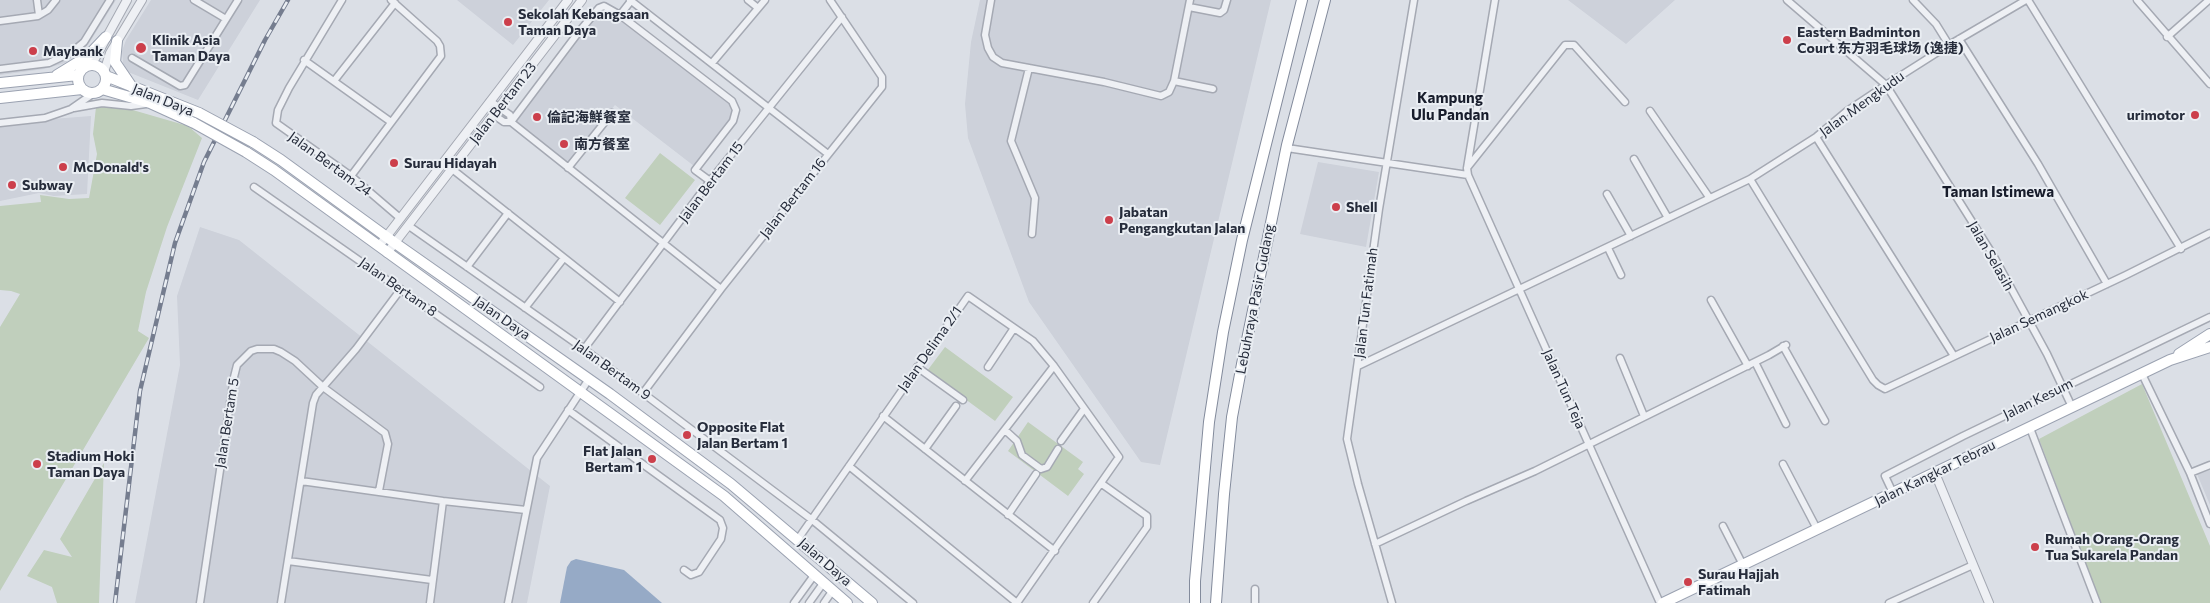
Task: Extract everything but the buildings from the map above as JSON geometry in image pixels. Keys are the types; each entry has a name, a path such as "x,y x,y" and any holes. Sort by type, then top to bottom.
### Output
{"main road":[{"name":"Lebuhraya Pasir Gudang","path":"1195,603 1195,581 1209,422 1223,332 1242,240 1302,0"},
{"name":"Lebuhraya Pasir Gudang","path":"1216,603 1218,557 1232,417 1247,335 1287,148 1325,0"},
{"path":"52,78 88,56 106,37"},
{"path":"117,41 115,62 132,87"},
{"path":"0,98 82,89 98,91 106,81 105,74 97,65 92,64 83,67 78,76 82,89"},
{"name":"Jalan Daya","path":"105,74 196,118 253,142 282,160 391,240 589,379 732,484 872,603"},
{"path":"0,83 78,76"},
{"name":"Jalan Daya","path":"98,91 150,103 196,118 274,170 383,250 581,390 724,496 847,603"},
{"path":"2170,360 2210,334"},
{"name":"Jalan Kangkar Tebrau","path":"1661,603 2170,360 2210,347"}],"street":[{"path":"37,0 39,15"},
{"path":"0,21 39,15 56,0"},
{"path":"0,69 49,63 72,52 84,42 110,0"},
{"path":"92,64 127,0"},
{"path":"105,74 106,61 142,0"},
{"path":"194,0 226,18"},
{"path":"132,58 180,86 185,85 238,0"},
{"name":"Jalan Bertam 24","path":"342,0 304,60 280,105 276,123 351,176 400,218"},
{"name":"Jalan Bertam 23","path":"391,240 400,218 568,0"},
{"name":"Jalan Bertam 23","path":"383,250 391,240 408,226 582,0"},
{"path":"620,15 631,0 828,154"},
{"path":"748,0 758,8"},
{"path":"712,63 765,0"},
{"name":"Jalan Bertam 16","path":"643,393 721,290 882,86 882,77 830,0"},
{"path":"992,0 985,35 988,48 993,57 1002,63 1104,82 1161,96 1169,92 1174,81 1190,0"},
{"path":"1189,8 1220,13 1224,10 1227,0"},
{"name":"Jalan Tun Fatimah","path":"1392,603 1347,439 1378,209 1414,0"},
{"path":"1468,171 1495,0"},
{"name":"Jalan Selasih","path":"1787,0 1886,85 1992,255 2028,320 2072,407"},
{"path":"1913,0 1936,24 1949,45"},
{"path":"2027,0 2181,249"},
{"name":"Jalan Mengkudu","path":"1358,366 1608,248 1709,197 1727,192 1816,137 1847,111 1886,85 1949,45 2027,0"},
{"path":"2137,0 2210,84"},
{"path":"2168,37 2209,0"},
{"path":"334,81 393,2 437,40 440,46 441,56 351,176"},
{"path":"511,122 578,33 599,8 604,6 620,15 732,101 736,110 733,121 695,170 710,181"},
{"name":"Jalan Bertam 15","path":"584,349 710,181 842,17"},
{"path":"1959,39 2038,164 2107,284"},
{"path":"1468,171 1565,45 1574,45 1625,102"},
{"path":"304,60 391,122"},
{"path":"1029,68 1011,141 1035,198 1032,234"},
{"path":"1174,81 1213,89"},
{"path":"71,109 98,91"},
{"path":"490,101 510,115 511,122"},
{"path":"0,123 45,118 71,109 102,103 131,106 150,103"},
{"path":"1650,111 1709,197"},
{"path":"568,168 612,113"},
{"path":"494,115 504,122 511,122 721,290"},
{"path":"1816,137 1954,356"},
{"path":"1287,148 1468,171"},
{"path":"1634,158 1668,218"},
{"path":"452,169 620,302"},
{"name":"Jalan Tun Teja","path":"1468,171 1519,289 1661,603"},
{"name":"Jalan Semangkok","path":"1750,179 1873,380 1880,387 1888,389 2028,320 2198,241 2210,233"},
{"name":"Jalan Bertam 8","path":"254,187 540,387"},
{"path":"1607,194 1631,236"},
{"path":"467,267 508,213"},
{"name":"Jalan Bertam 9","path":"408,226 584,349 643,393 811,519 913,603"},
{"path":"1608,248 1621,275"},
{"path":"525,308 564,258"},
{"path":"281,603 310,412 316,395 356,349 401,289"},
{"name":"Jalan Delima 2/1","path":"798,539 968,296 1033,341 1054,366 1119,457 1102,484"},
{"path":"1711,300 1748,366"},
{"name":"Jalan Kesum","path":"1893,493 1885,476 2063,387 2210,318"},
{"path":"988,367 1014,328"},
{"path":"1375,544 1589,445 1748,366 1784,345 1825,421"},
{"name":"Jalan Bertam 5","path":"200,603 237,365 252,351 257,349 274,349 295,361 323,387 385,433 388,444 379,491"},
{"path":"1620,358 1644,416"},
{"path":"1755,362 1786,424"},
{"path":"965,481 1054,366"},
{"path":"917,367 963,400"},
{"path":"2142,374 2190,473 2210,524"},
{"path":"508,603 537,458 589,379"},
{"path":"925,449 956,406"},
{"path":"1062,441 1084,409"},
{"path":"568,410 720,520 723,528 721,539 699,572 691,575 684,570"},
{"path":"883,416 1055,551"},
{"path":"2030,428 2097,603"},
{"path":"1005,430 1018,441 1022,455 1041,469 1047,467 1058,449"},
{"path":"1784,464 1817,529"},
{"path":"2190,473 2210,465"},
{"path":"849,466 1017,603 1102,484 1147,516 1147,527 1093,603"},
{"path":"1935,473 1989,603"},
{"path":"1008,515 1036,474"},
{"path":"301,481 443,501 526,510"},
{"path":"430,603 443,501"},
{"path":"1723,526 1743,565"},
{"path":"288,561 432,580"},
{"path":"1890,603 1974,565"},
{"path":"794,603 814,574"},
{"path":"810,603 824,582"},
{"path":"1255,589 1256,603"},
{"path":"824,603 833,590"}],"shaded area":[{"path":"0,0 116,0 88,45 65,63 44,69 0,75"},
{"path":"151,0 260,0 198,100 128,72 123,63 122,51 126,40"},
{"name":"Sekolah Kebangsaan Taman Daya","path":"457,0 549,0 513,45"},
{"name":"Jabatan Pengangkutan Jalan","path":"980,0 1271,0 1160,465 1141,462 1029,302 968,138 965,104 971,42"},
{"path":"1568,0 1675,0 1626,44"},
{"path":"601,10 605,10 621,20 729,103 733,110 731,120 694,166 615,105 567,163 515,122"},
{"path":"91,116 87,194 54,196 39,193 0,201 0,123"},
{"path":"1318,162 1379,172 1366,247 1300,234"},
{"path":"200,227 239,240 550,486 527,603 135,603 180,365 177,296"},
{"path":"2210,469 2210,505 2197,474"}],"green space":[{"path":"112,104 188,126 202,138 167,227 146,292 138,331 149,338 0,591 0,327 20,294 0,290 0,206 41,202 40,195 69,199 89,198 97,154 93,134 96,107"},
{"path":"660,153 695,180 660,225 625,198"},
{"path":"945,347 1013,397 995,421 927,371"},
{"path":"2142,384 2210,546 2210,603 2101,603 2039,439"},
{"path":"1028,422 1083,462 1078,469 1084,474 1068,496 1008,451"},
{"path":"104,463 99,603 57,603 52,587 27,576 44,550 72,557 60,539"}],"water":[{"path":"576,559 624,570 662,603 560,603 567,567 571,561"}],"railway":[{"path":"115,603 140,391 175,243 204,162 265,40 288,0"}],"place":[{"name":"Sekolah Kebangsaan Taman Daya","path":"508,22"},
{"name":"Eastern Badminton Court 东方羽毛球场 (逸捷)","path":"1787,40"},
{"name":"Klinik Asia Taman Daya","path":"141,48"},
{"name":"Maybank","path":"33,51"},
{"name":"urimotor","path":"2195,115"},
{"name":"倫記海鮮餐室","path":"537,117"},
{"name":"南方餐室","path":"564,144"},
{"name":"Surau Hidayah","path":"394,163"},
{"name":"McDonald's","path":"63,167"},
{"name":"Subway","path":"12,185"},
{"name":"Shell","path":"1336,207"},
{"name":"Jabatan Pengangkutan Jalan","path":"1109,220"},
{"name":"Opposite Flat Jalan Bertam 1","path":"687,435"},
{"name":"Flat Jalan Bertam 1","path":"652,459"},
{"name":"Stadium Hoki Taman Daya","path":"37,464"},
{"name":"Rumah Orang-Orang Tua Sukarela Pandan","path":"2035,547"},
{"name":"Surau Hajjah Fatimah","path":"1688,582"}],"district":[{"name":"Kampung Ulu Pandan","path":"1450,106"},
{"name":"Taman Istimewa","path":"1998,192"}]}
